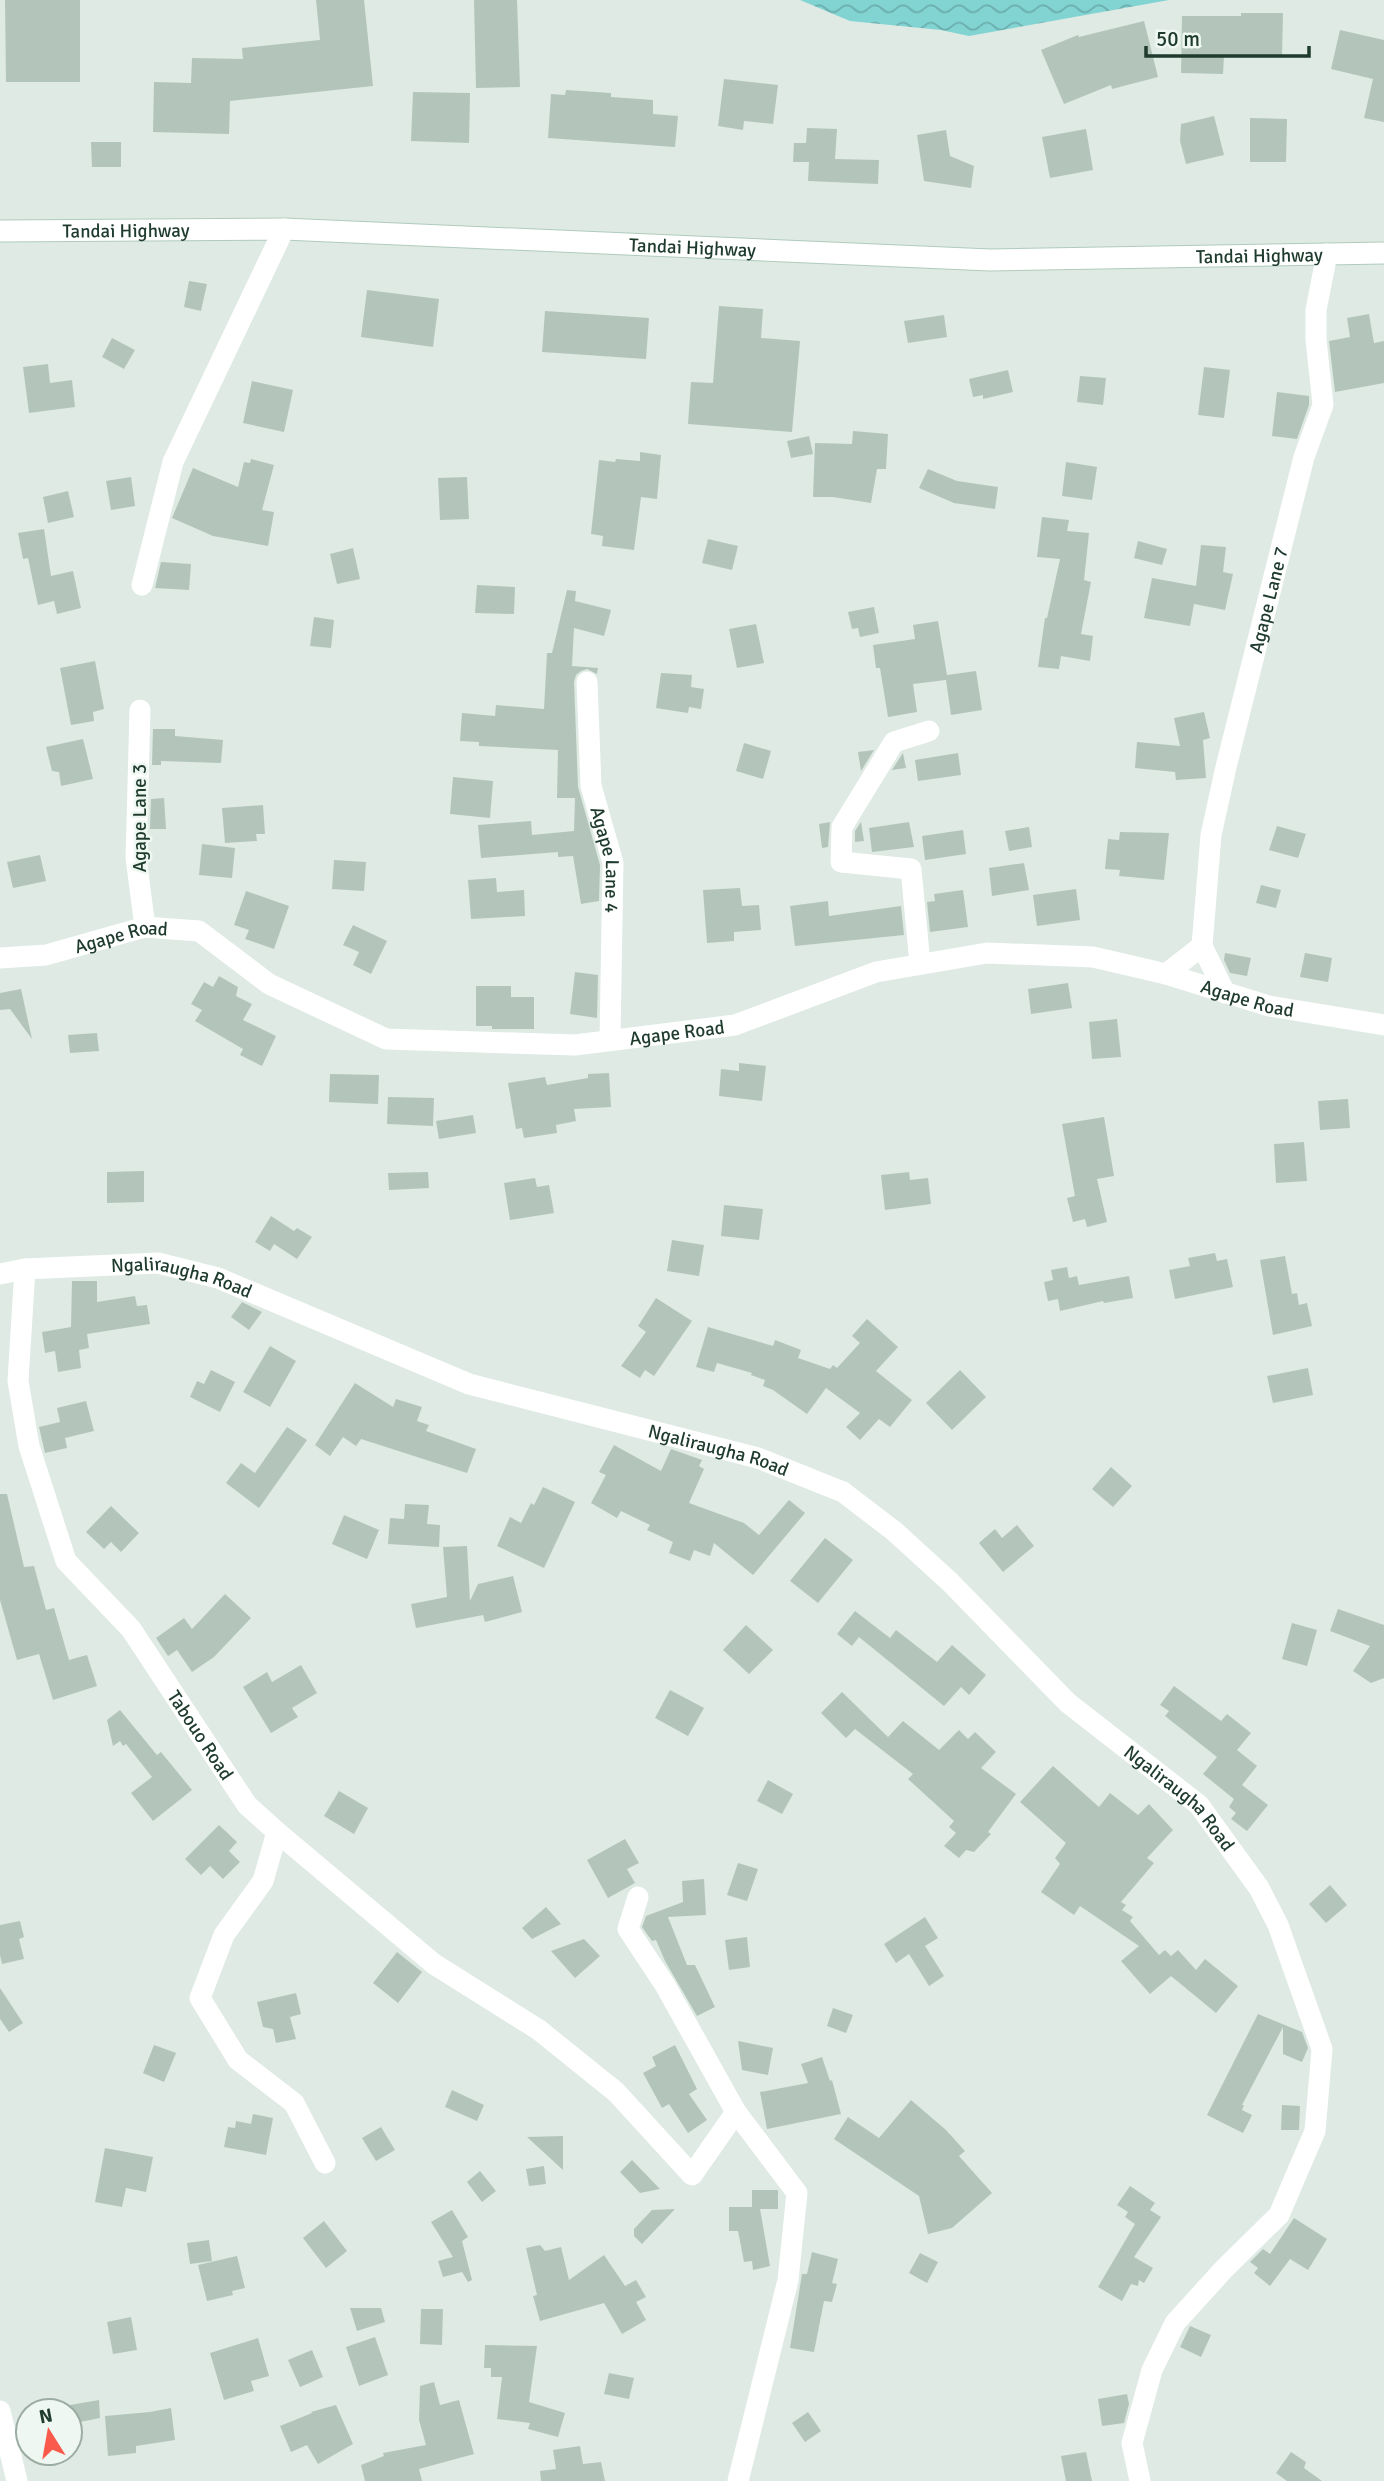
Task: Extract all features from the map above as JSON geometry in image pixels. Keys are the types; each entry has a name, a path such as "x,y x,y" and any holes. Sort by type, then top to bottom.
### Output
{"street":[{"name":"Tandai Highway","path":"0,231 284,229 990,260 1384,253"},
{"path":"142,585 173,462 284,229"},
{"name":"Agape Lane 7","path":"1202,946 1211,835 1304,457 1323,405 1316,340 1316,310 1327,254"},
{"name":"Agape Lane 4","path":"587,682 591,786 613,863 610,1040"},
{"name":"Agape Lane 3","path":"140,710 136,858 145,927"},
{"path":"920,964 911,869 841,862 842,827 894,742 929,731"},
{"name":"Agape Road","path":"0,958 46,955 145,927 199,932 269,984 386,1040 575,1045 735,1025 876,972 987,953 1093,957 1166,974 1269,1006 1379,1019"},
{"path":"1166,974 1202,946 1225,993"},
{"name":"Ngaliraugha Road","path":"0,1274 25,1269 158,1263 218,1278 468,1384 758,1458 843,1492 894,1531 950,1583 1068,1703 1199,1805 1259,1888 1278,1925 1322,2049 1315,2131 1279,2215 1224,2269 1175,2323 1153,2370 1132,2443 1140,2481"},
{"name":"Tabouo Road","path":"25,1269 18,1381 29,1446 66,1561 131,1629 247,1805 434,1964 539,2031 616,2092 692,2175 736,2112"},
{"path":"277,1832 263,1881 224,1935 200,1998 238,2060 294,2103 325,2163"},
{"path":"638,1897 628,1929 665,1985 736,2112 797,2193 788,2280 738,2481"},
{"path":"0,2411 17,2481"}],"water":[{"path":"800,0 1169,0 969,36 941,30 850,21"}],"building":[{"path":"5,0 80,0 80,82 6,82"},
{"path":"316,0 364,0 373,86 230,101 229,134 153,132 154,82 191,83 192,58 243,59 242,48 320,40"},
{"path":"474,0 517,0 520,87 476,88"},
{"path":"1241,13 1283,13 1282,57 1224,56 1223,74 1181,73 1182,16 1241,16"},
{"path":"1144,21 1158,77 1112,89 1111,85 1064,104 1041,50 1078,35 1079,37"},
{"path":"1340,30 1384,40 1384,122 1364,118 1373,79 1331,69"},
{"path":"724,79 778,85 773,124 744,121 743,130 718,126"},
{"path":"566,90 611,93 611,97 653,100 653,114 678,116 675,147 548,138 551,94 565,95"},
{"path":"413,92 470,93 469,143 411,141"},
{"path":"1214,116 1224,155 1186,164 1180,141 1181,124"},
{"path":"1250,118 1287,119 1286,162 1250,162"},
{"path":"807,128 837,129 835,159 879,160 878,184 808,181 809,162 793,162 794,143 806,143"},
{"path":"1086,129 1093,170 1050,178 1042,137"},
{"path":"946,130 950,156 974,166 971,188 924,181 917,135"},
{"path":"91,142 121,142 121,167 92,167"},
{"path":"189,281 207,284 201,311 184,307"},
{"path":"367,290 439,299 433,347 361,337"},
{"path":"719,306 763,309 761,338 800,341 792,432 688,424 691,382 713,383"},
{"path":"545,311 649,318 646,359 542,352"},
{"path":"1369,314 1374,343 1384,341 1384,383 1335,392 1329,341 1350,337 1347,318"},
{"path":"944,315 947,337 908,343 904,321"},
{"path":"112,338 135,350 124,369 102,357"},
{"path":"48,364 50,383 72,380 75,407 29,413 23,367"},
{"path":"1204,367 1230,370 1224,418 1198,415"},
{"path":"1008,370 1013,392 983,399 983,395 973,397 969,379"},
{"path":"1080,376 1106,378 1103,405 1077,402"},
{"path":"252,381 293,390 284,432 243,423"},
{"path":"1277,392 1309,396 1309,405 1297,439 1272,436"},
{"path":"853,431 888,434 886,469 877,469 871,503 813,497 815,443 852,444"},
{"path":"809,436 813,454 791,458 787,441"},
{"path":"640,452 661,455 657,499 641,497 634,550 602,546 603,536 591,534 599,460 640,461"},
{"path":"251,459 274,465 262,510 274,512 268,546 213,536 172,518 193,468 238,487 244,462 250,463"},
{"path":"1066,462 1097,467 1092,500 1062,496"},
{"path":"928,469 957,481 998,487 995,509 954,503 919,488"},
{"path":"131,477 135,506 111,510 106,481"},
{"path":"467,477 469,519 440,520 438,478"},
{"path":"68,491 74,517 48,523 43,497"},
{"path":"1042,517 1069,520 1067,531 1089,533 1084,580 1091,582 1081,634 1093,636 1090,661 1061,656 1059,669 1038,667 1045,618 1060,559 1037,557"},
{"path":"44,529 51,576 73,571 81,608 57,614 54,601 38,605 28,558 23,559 18,533"},
{"path":"708,539 738,546 732,570 702,563"},
{"path":"1138,541 1167,549 1162,565 1134,558"},
{"path":"1201,545 1226,547 1223,572 1233,574 1225,610 1194,604 1190,626 1144,618 1152,578 1196,586"},
{"path":"353,548 360,579 337,584 330,554"},
{"path":"161,562 191,564 189,590 155,588"},
{"path":"477,585 515,587 514,614 475,613"},
{"path":"567,590 576,591 575,601 611,610 604,636 574,628 572,666 598,668 597,674 587,669 581,671 574,682 578,787 600,865 599,901 581,904 573,856 558,857 558,852 481,858 478,825 531,821 532,835 574,831 575,798 557,798 558,750 479,746 479,742 460,741 462,713 495,716 496,705 544,709 547,653 552,653"},
{"path":"874,607 879,633 860,637 858,628 852,629 848,612"},
{"path":"314,617 334,620 331,648 310,646"},
{"path":"938,621 947,675 976,671 982,710 951,715 946,680 913,684 917,712 888,717 880,668 876,668 873,645 915,639 913,625"},
{"path":"756,624 764,663 737,668 729,629"},
{"path":"95,661 104,709 93,712 94,721 71,725 60,668"},
{"path":"661,673 692,675 691,687 704,689 701,709 689,707 688,713 656,708"},
{"path":"1204,712 1210,738 1203,740 1206,778 1176,780 1175,772 1135,768 1137,742 1180,746 1174,718"},
{"path":"153,729 175,729 175,736 223,740 221,763 161,761 161,765 152,765"},
{"path":"83,739 93,779 61,786 59,772 52,771 46,747"},
{"path":"744,743 771,751 763,779 736,771"},
{"path":"874,750 861,771 858,752"},
{"path":"903,753 906,768 892,770"},
{"path":"958,753 961,775 918,781 915,760"},
{"path":"453,777 493,781 490,818 450,814"},
{"path":"164,798 166,829 150,829 151,799"},
{"path":"263,805 265,834 256,834 257,841 225,843 222,808"},
{"path":"830,822 828,847 822,848 819,824"},
{"path":"861,822 864,841 855,842 855,831"},
{"path":"909,822 914,847 872,852 869,828"},
{"path":"1277,826 1306,834 1298,858 1269,850"},
{"path":"1029,827 1032,847 1009,851 1005,831"},
{"path":"963,830 966,854 925,860 922,836"},
{"path":"1120,832 1169,833 1164,880 1119,876 1120,870 1105,869 1108,839 1119,840"},
{"path":"202,844 235,848 232,878 199,875"},
{"path":"40,855 46,881 13,888 7,862"},
{"path":"334,860 366,862 364,891 332,889"},
{"path":"1024,863 1029,890 992,896 989,868"},
{"path":"496,878 497,892 524,890 525,916 471,919 468,880"},
{"path":"1261,885 1281,890 1276,908 1256,903"},
{"path":"740,888 742,906 759,905 761,930 734,932 734,941 707,943 703,890"},
{"path":"1076,889 1080,920 1037,926 1033,895"},
{"path":"963,890 968,927 930,932 927,902 935,901 934,894"},
{"path":"246,891 289,906 274,949 245,939 249,930 234,925"},
{"path":"828,901 829,916 901,906 904,935 795,946 790,906"},
{"path":"353,925 387,941 371,974 353,965 359,952 343,945"},
{"path":"1225,953 1251,958 1247,976 1230,973 1224,960"},
{"path":"1305,953 1332,958 1328,982 1300,977"},
{"path":"575,972 598,975 597,1018 570,1014"},
{"path":"219,976 238,987 236,996 252,1004 243,1020 276,1036 262,1066 240,1055 243,1049 195,1021 202,1010 191,1004 204,982 213,987"},
{"path":"1068,983 1072,1008 1031,1014 1028,989"},
{"path":"476,986 511,986 511,997 534,997 534,1029 492,1029 492,1026 476,1026"},
{"path":"21,989 32,1039 10,1009 0,1010 0,993"},
{"path":"1117,1019 1121,1057 1092,1059 1089,1022"},
{"path":"97,1033 99,1051 70,1053 68,1035"},
{"path":"739,1063 766,1066 762,1101 719,1096 721,1069 739,1071"},
{"path":"609,1073 611,1107 574,1109 576,1121 556,1125 557,1133 524,1138 522,1128 516,1129 508,1083 545,1077 547,1085 588,1078 588,1074"},
{"path":"330,1074 379,1075 378,1104 329,1102"},
{"path":"388,1097 434,1098 433,1126 387,1124"},
{"path":"1348,1099 1350,1128 1320,1130 1318,1101"},
{"path":"473,1115 476,1133 439,1139 436,1121"},
{"path":"1104,1117 1114,1176 1097,1179 1107,1222 1087,1227 1085,1219 1073,1222 1067,1198 1075,1196 1062,1124"},
{"path":"1304,1142 1307,1181 1276,1183 1274,1144"},
{"path":"144,1171 144,1202 107,1203 107,1172"},
{"path":"428,1172 429,1188 389,1190 388,1173"},
{"path":"909,1172 910,1180 928,1178 931,1204 885,1210 881,1175"},
{"path":"535,1178 537,1187 549,1185 554,1213 510,1220 504,1183"},
{"path":"724,1205 763,1209 759,1240 721,1236"},
{"path":"271,1216 294,1231 297,1228 312,1237 297,1259 274,1244 270,1251 255,1242"},
{"path":"672,1240 704,1245 699,1276 667,1271"},
{"path":"1215,1253 1217,1261 1227,1259 1233,1287 1175,1299 1169,1270 1190,1266 1188,1258"},
{"path":"1285,1256 1292,1294 1297,1293 1299,1305 1307,1303 1312,1326 1273,1335 1260,1260"},
{"path":"1067,1267 1069,1278 1077,1276 1079,1285 1129,1276 1133,1298 1103,1301 1060,1311 1058,1299 1048,1301 1044,1282 1053,1280 1051,1270"},
{"path":"72,1281 97,1281 97,1302 135,1296 137,1306 147,1305 150,1324 87,1334 89,1348 79,1350 81,1368 58,1372 55,1351 45,1353 42,1332 71,1327"},
{"path":"656,1298 692,1321 654,1376 645,1370 640,1378 621,1366 646,1332 638,1326"},
{"path":"242,1302 262,1312 249,1330 231,1317"},
{"path":"867,1319 898,1347 876,1371 912,1400 890,1427 879,1419 860,1440 846,1427 860,1413 826,1388 807,1414 763,1386 765,1380 751,1375 752,1373 717,1363 714,1372 696,1367 708,1327 773,1346 775,1340 801,1350 798,1358 830,1369 833,1365 837,1368 860,1343 852,1336"},
{"path":"270,1346 296,1361 270,1407 243,1392"},
{"path":"1308,1368 1313,1395 1273,1403 1267,1376"},
{"path":"211,1370 235,1382 220,1412 190,1397 197,1381 204,1384"},
{"path":"960,1370 986,1397 952,1430 926,1403"},
{"path":"355,1383 393,1407 396,1399 422,1407 417,1421 429,1425 426,1431 476,1449 467,1473 361,1439 356,1446 343,1437 330,1456 315,1445"},
{"path":"86,1401 94,1431 65,1438 67,1448 45,1453 39,1427 60,1422 57,1408"},
{"path":"287,1427 307,1440 259,1508 226,1483 241,1463 255,1473"},
{"path":"614,1445 661,1471 671,1449 702,1460 699,1466 704,1469 689,1503 744,1523 759,1535 789,1500 805,1513 753,1575 714,1543 710,1556 694,1550 690,1561 669,1553 673,1542 647,1530 650,1525 621,1511 617,1518 591,1503 606,1475 599,1472"},
{"path":"1111,1467 1132,1486 1113,1507 1092,1489"},
{"path":"543,1487 575,1502 544,1568 497,1546 510,1517 521,1523"},
{"path":"0,1494 7,1494 24,1567 34,1566 46,1610 54,1608 69,1660 87,1655 97,1686 53,1700 39,1654 17,1660 0,1600"},
{"path":"405,1504 429,1505 427,1524 440,1525 439,1547 388,1544 390,1518 404,1519"},
{"path":"111,1506 139,1533 121,1552 111,1542 104,1549 86,1532"},
{"path":"344,1515 379,1530 367,1559 332,1544"},
{"path":"1017,1525 1034,1546 1003,1572 979,1543 995,1529 1002,1538"},
{"path":"825,1538 853,1560 818,1603 790,1581"},
{"path":"467,1546 470,1601 478,1584 513,1576 522,1612 485,1622 483,1615 416,1628 411,1604 447,1597 443,1547"},
{"path":"225,1594 251,1618 214,1657 192,1672 177,1650 168,1656 156,1638 184,1618 192,1629"},
{"path":"1338,1609 1384,1625 1384,1678 1371,1683 1353,1671 1370,1646 1330,1631"},
{"path":"855,1611 890,1638 896,1630 937,1662 952,1645 986,1675 969,1695 961,1687 944,1706 859,1637 852,1646 837,1634"},
{"path":"1292,1623 1317,1630 1307,1666 1282,1659"},
{"path":"746,1625 773,1650 749,1674 723,1650"},
{"path":"301,1665 317,1693 292,1708 298,1717 271,1733 243,1687 267,1672 272,1682"},
{"path":"1174,1686 1221,1721 1227,1714 1251,1733 1237,1750 1257,1766 1242,1785 1268,1805 1247,1831 1231,1819 1236,1813 1229,1807 1234,1799 1203,1774 1217,1757 1165,1716 1169,1711 1160,1705"},
{"path":"670,1690 704,1708 688,1736 655,1718"},
{"path":"842,1692 888,1737 903,1721 939,1750 959,1730 968,1739 975,1732 996,1752 981,1768 1016,1794 988,1832 991,1834 974,1852 966,1850 959,1858 944,1846 956,1833 949,1827 954,1821 908,1779 913,1774 855,1729 846,1738 821,1713"},
{"path":"120,1710 157,1755 161,1752 192,1790 153,1821 131,1793 152,1777 126,1744 123,1746 120,1741 113,1746 107,1720"},
{"path":"1053,1766 1099,1807 1110,1793 1138,1815 1149,1804 1173,1830 1147,1858 1154,1863 1121,1902 1126,1905 1122,1910 1133,1917 1130,1921 1159,1955 1165,1950 1171,1956 1178,1950 1196,1970 1205,1959 1238,1986 1216,2013 1171,1976 1150,1994 1121,1961 1139,1946 1080,1906 1074,1915 1041,1892 1060,1864 1055,1858 1066,1843 1020,1802"},
{"path":"768,1780 793,1794 782,1814 757,1801"},
{"path":"339,1791 368,1808 354,1834 324,1816"},
{"path":"219,1825 237,1842 229,1851 240,1862 223,1879 210,1866 201,1875 185,1859"},
{"path":"625,1839 639,1863 627,1869 635,1883 608,1898 587,1860"},
{"path":"738,1863 758,1869 747,1901 727,1895"},
{"path":"704,1879 706,1915 668,1917 687,1965 695,1965 715,2007 697,2016 656,1940 652,1941 642,1927 646,1916 683,1902 682,1881"},
{"path":"1330,1885 1347,1905 1326,1923 1309,1904"},
{"path":"546,1907 561,1924 532,1939 522,1928"},
{"path":"925,1917 938,1938 925,1946 944,1976 929,1986 909,1954 896,1963 884,1944"},
{"path":"20,1921 24,1937 19,1939 24,1959 2,1964 0,1925"},
{"path":"747,1937 750,1967 729,1970 725,1940"},
{"path":"584,1939 600,1956 575,1978 551,1951"},
{"path":"397,1952 422,1972 398,2003 373,1983"},
{"path":"0,1988 23,2023 9,2032 0,2019"},
{"path":"296,1993 301,2014 290,2017 296,2039 276,2043 273,2029 263,2027 257,2002"},
{"path":"833,2008 853,2015 846,2033 827,2026"},
{"path":"1258,2014 1302,2032 1308,2048 1302,2062 1283,2054 1283,2027 1242,2105 1242,2110 1252,2115 1243,2133 1207,2115"},
{"path":"738,2041 773,2048 768,2075 742,2070"},
{"path":"154,2045 176,2053 164,2082 143,2073"},
{"path":"675,2045 697,2089 689,2094 707,2120 688,2133 669,2104 662,2108 643,2073 656,2066 652,2057"},
{"path":"822,2057 830,2081 832,2080 841,2114 767,2129 760,2092 808,2083 801,2064"},
{"path":"452,2090 484,2105 477,2121 445,2107"},
{"path":"911,2100 946,2130 965,2151 959,2156 992,2193 952,2228 928,2234 919,2196 834,2139 848,2117 879,2138"},
{"path":"1282,2105 1300,2106 1299,2130 1281,2130"},
{"path":"253,2114 273,2118 266,2155 224,2147 228,2127 235,2128 236,2121 251,2124"},
{"path":"381,2127 395,2150 376,2161 362,2138"},
{"path":"563,2136 563,2170 527,2137"},
{"path":"105,2148 153,2157 146,2192 126,2188 122,2207 95,2202"},
{"path":"632,2160 660,2189 640,2193 620,2172"},
{"path":"544,2166 546,2184 529,2186 526,2169"},
{"path":"480,2171 496,2191 482,2202 467,2182"},
{"path":"1130,2186 1155,2203 1150,2210 1161,2217 1134,2257 1153,2268 1144,2283 1139,2280 1138,2286 1131,2284 1122,2301 1098,2287 1135,2224 1125,2217 1128,2212 1117,2205"},
{"path":"752,2190 778,2190 778,2209 760,2209 770,2266 753,2270 752,2261 744,2262 738,2231 729,2231 729,2207 752,2207"},
{"path":"675,2209 642,2244 634,2236 634,2229 652,2210"},
{"path":"452,2210 468,2237 462,2241 472,2280 468,2282 462,2272 443,2277 438,2261 453,2257 431,2222"},
{"path":"1294,2218 1327,2239 1308,2270 1290,2259 1270,2286 1254,2273 1258,2268 1250,2262 1263,2249 1270,2254"},
{"path":"324,2221 347,2251 326,2268 303,2238"},
{"path":"209,2240 212,2261 190,2264 187,2243"},
{"path":"540,2245 545,2251 561,2247 569,2280 604,2255 625,2286 636,2280 646,2297 636,2302 646,2320 622,2334 604,2303 540,2321 533,2296 537,2295 526,2248"},
{"path":"812,2252 838,2259 832,2283 837,2284 832,2302 824,2301 814,2352 790,2348 802,2274 807,2274"},
{"path":"920,2253 938,2262 927,2283 909,2273"},
{"path":"237,2256 245,2288 232,2291 233,2295 207,2301 198,2265"},
{"path":"350,2308 381,2308 385,2322 357,2331"},
{"path":"421,2309 443,2309 442,2345 420,2344"},
{"path":"131,2317 137,2350 113,2354 107,2322"},
{"path":"1190,2326 1211,2335 1201,2357 1180,2347"},
{"path":"375,2337 388,2375 359,2386 346,2347"},
{"path":"258,2338 269,2376 251,2381 254,2391 224,2400 210,2353"},
{"path":"485,2345 537,2346 529,2402 565,2413 558,2437 528,2429 530,2423 497,2419 502,2377 491,2377 491,2368 484,2368"},
{"path":"312,2350 323,2377 300,2387 288,2360"},
{"path":"609,2373 634,2378 629,2399 604,2394"},
{"path":"434,2382 440,2405 459,2400 474,2454 419,2469 422,2481 365,2481 361,2465 384,2456 383,2453 426,2445 419,2420 420,2386"},
{"path":"1127,2394 1129,2404 1124,2423 1102,2426 1098,2399"},
{"path":"99,2400 100,2418 84,2421 84,2403"},
{"path":"336,2405 353,2444 318,2464 307,2445 291,2452 280,2426 311,2412"},
{"path":"171,2408 175,2440 136,2446 136,2453 108,2456 105,2416"},
{"path":"808,2412 821,2431 805,2442 792,2423"},
{"path":"580,2446 583,2464 601,2462 605,2481 541,2481 540,2471 556,2469 553,2450"},
{"path":"1086,2452 1092,2481 1066,2481 1061,2456"},
{"path":"1291,2452 1306,2462 1304,2468 1322,2481 1287,2481 1276,2473"}]}
